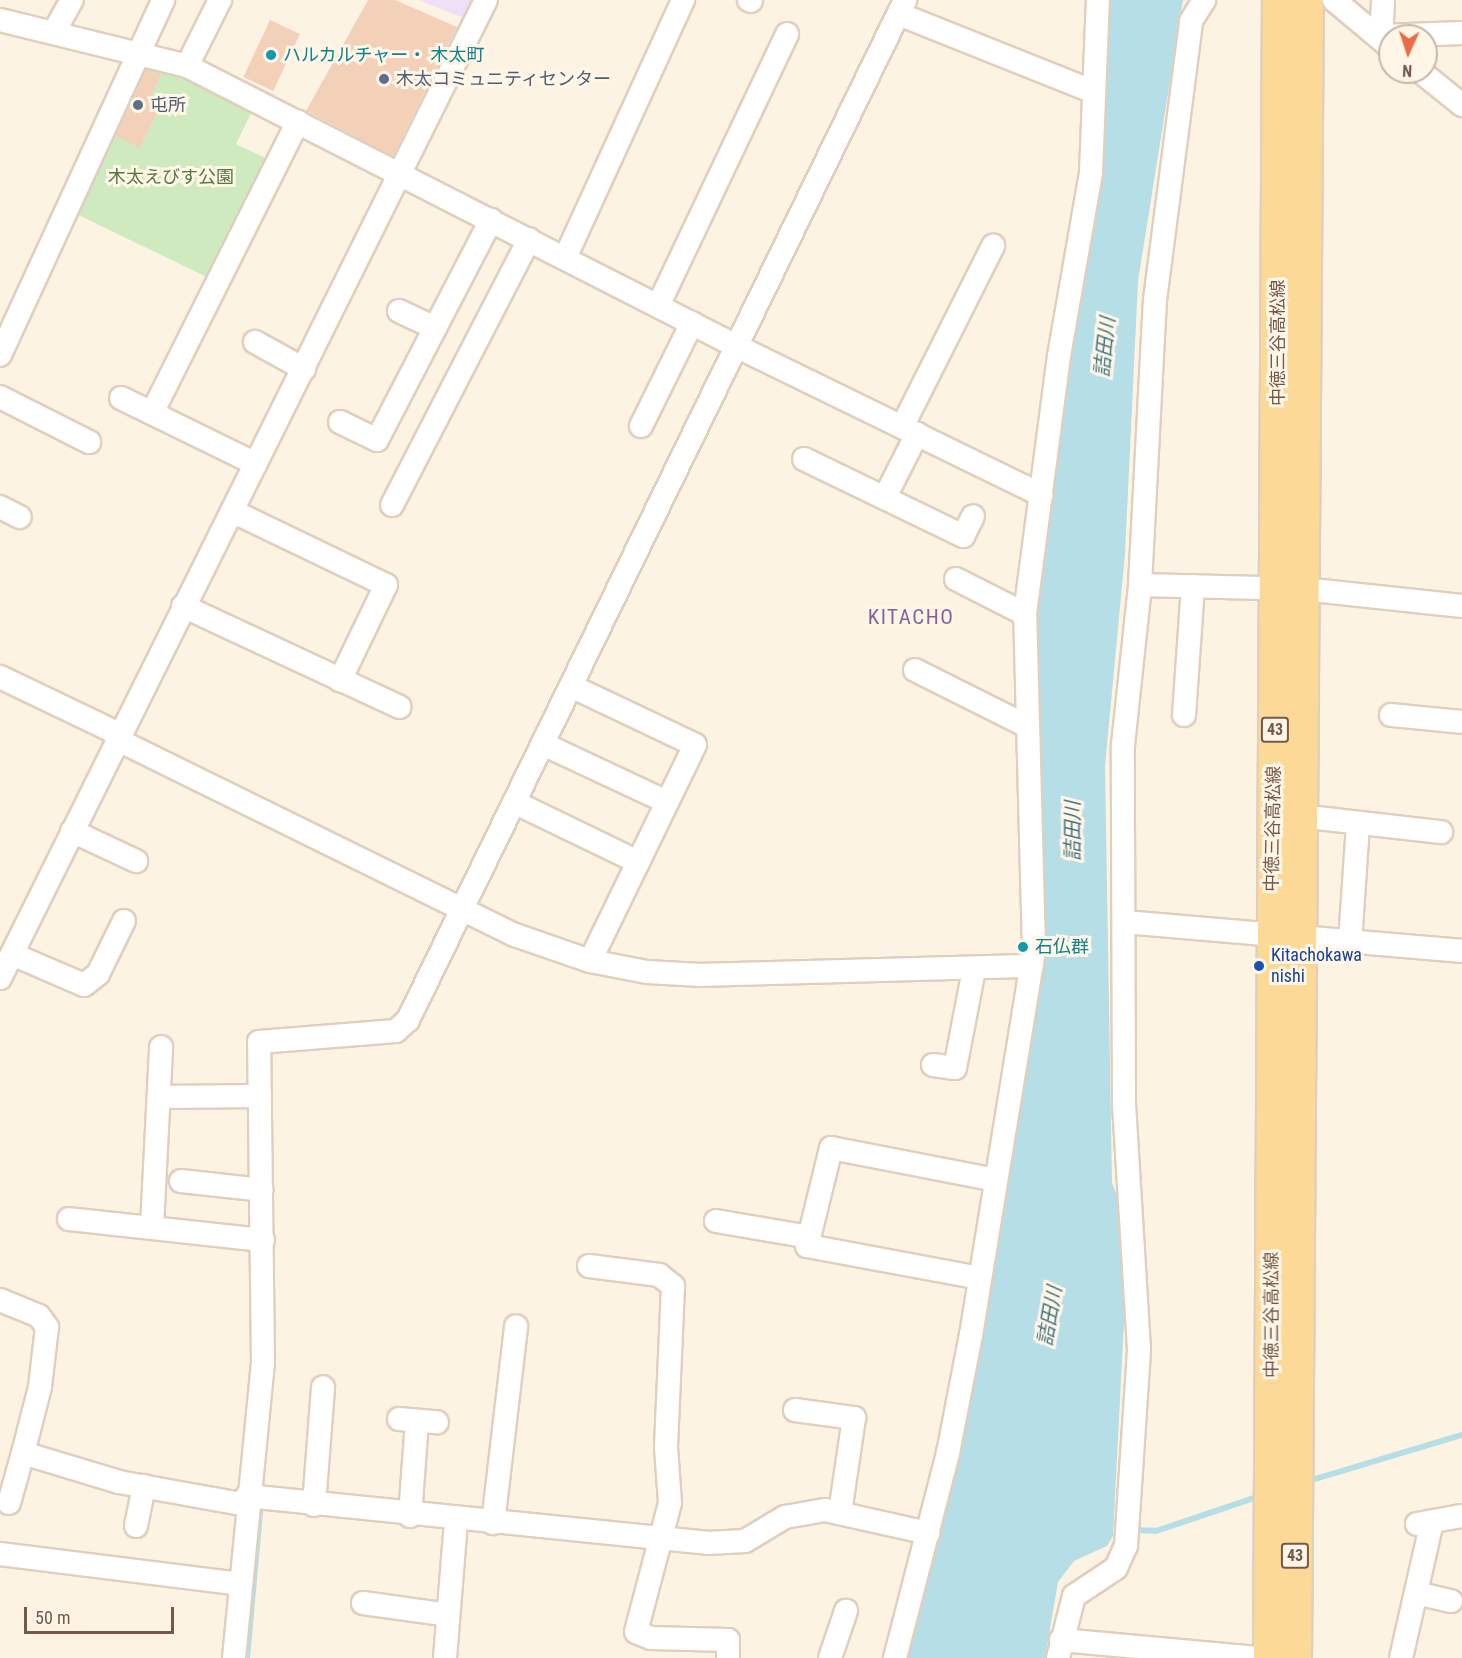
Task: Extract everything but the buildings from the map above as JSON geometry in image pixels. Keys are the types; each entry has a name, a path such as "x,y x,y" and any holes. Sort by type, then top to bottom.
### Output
{"main road":[{"name":"中徳三谷高松線","path":"1270,1658 1284,1457 1300,1094 1284,936 1300,816 1291,589 1279,0"},
{"name":"中徳三谷高松線","path":"1294,1658 1284,1457 1272,1114 1284,936 1306,0"},
{"path":"1300,1094 1320,1207 1315,1658"},
{"path":"1250,1658 1254,1233 1257,1164 1272,1114"}],"street":[{"path":"54,32 72,0"},
{"path":"0,356 163,0"},
{"path":"187,66 220,0"},
{"path":"0,978 118,736 304,369 486,0"},
{"path":"565,258 683,0"},
{"path":"895,1658 928,1533 980,1278 1032,966 1025,614 1059,356 1090,172 1098,0"},
{"path":"1204,0 1191,21 1155,300 1140,585 1123,745 1125,1130 1137,1255 1139,1349 1126,1546 1116,1568 1074,1596 1060,1649 1257,1658"},
{"path":"1334,0 1378,35"},
{"path":"1383,0 1384,24"},
{"path":"234,1658 247,1501 263,1361 259,1042 396,1031 408,1020 902,7 1094,92"},
{"path":"0,20 140,52 187,66 401,173 736,346 1042,495"},
{"path":"1438,35 1462,33"},
{"path":"658,306 787,34"},
{"path":"1436,84 1462,105"},
{"path":"152,413 298,122"},
{"path":"340,422 377,440 490,220"},
{"path":"392,505 529,239"},
{"path":"885,497 909,430 993,246"},
{"path":"399,311 435,328"},
{"path":"641,426 692,323"},
{"path":"255,342 304,369"},
{"path":"0,397 89,442"},
{"path":"121,398 256,464"},
{"path":"804,459 963,536 973,516"},
{"path":"232,511 386,585 340,680"},
{"path":"956,579 1025,614"},
{"path":"1140,585 1291,589 1462,606"},
{"path":"1184,715 1193,586"},
{"path":"183,606 400,707"},
{"path":"915,670 1027,726"},
{"path":"0,677 462,910 590,961 647,972 701,975 1032,966"},
{"path":"571,686 695,745 590,961"},
{"path":"1391,715 1462,722"},
{"path":"543,744 667,802"},
{"path":"514,802 638,862"},
{"path":"1300,816 1358,825 1441,832"},
{"path":"1350,942 1358,825"},
{"path":"72,831 136,861"},
{"path":"12,954 84,985 98,974 124,921"},
{"path":"1124,922 1462,951"},
{"path":"933,1065 963,1069 974,969"},
{"path":"152,1227 161,1047"},
{"path":"159,1097 260,1096"},
{"path":"980,1278 807,1246 831,1148 996,1180"},
{"path":"181,1181 262,1190"},
{"path":"69,1219 263,1240"},
{"path":"716,1221 810,1237"},
{"path":"589,1266 659,1275 673,1286 666,1447 670,1503 636,1632 649,1648 728,1640 728,1658"},
{"path":"0,1300 39,1317 47,1327 40,1387 9,1503"},
{"path":"494,1523 516,1326"},
{"path":"314,1505 323,1387"},
{"path":"795,1410 854,1418 840,1513"},
{"path":"410,1516 418,1421"},
{"path":"23,1453 144,1486 247,1501 314,1505 706,1543 745,1541 785,1517 825,1510 928,1533"},
{"path":"136,1526 144,1486"},
{"path":"1401,1658 1416,1593 1424,1523 1462,1516"},
{"path":"445,1658 456,1520"},
{"path":"0,1554 240,1584"},
{"path":"1416,1593 1451,1601"},
{"path":"363,1603 448,1615"},
{"path":"830,1658 846,1611"}],"shaded area":[{"path":"419,0 478,0 468,20"}],"green space":[{"name":"木太えびす公園","path":"144,60 253,109 236,144 274,162 215,281 72,212"}],"water":[{"name":"詰田川","path":"1105,0 1183,0 1138,281 1125,554 1105,766 1112,1183 1129,1225 1113,1536 1107,1546 1074,1561 1058,1582 1045,1658 903,1658 1039,953 1032,614"}],"waterway":[{"path":"1305,1482 1462,1435"},
{"path":"1132,1530 1156,1531 1260,1496"},
{"path":"247,1658 261,1502"}],"place":[{"name":"ハルカルチャー・ 木太町","path":"271,55"},
{"name":"木太コミュニティセンター","path":"384,79"},
{"name":"屯所","path":"138,105"},
{"name":"石仏群","path":"1023,947"},
{"name":"Kitachokawa nishi","path":"1259,966"}],"district":[{"name":"KITACHO","path":"911,617"}]}
